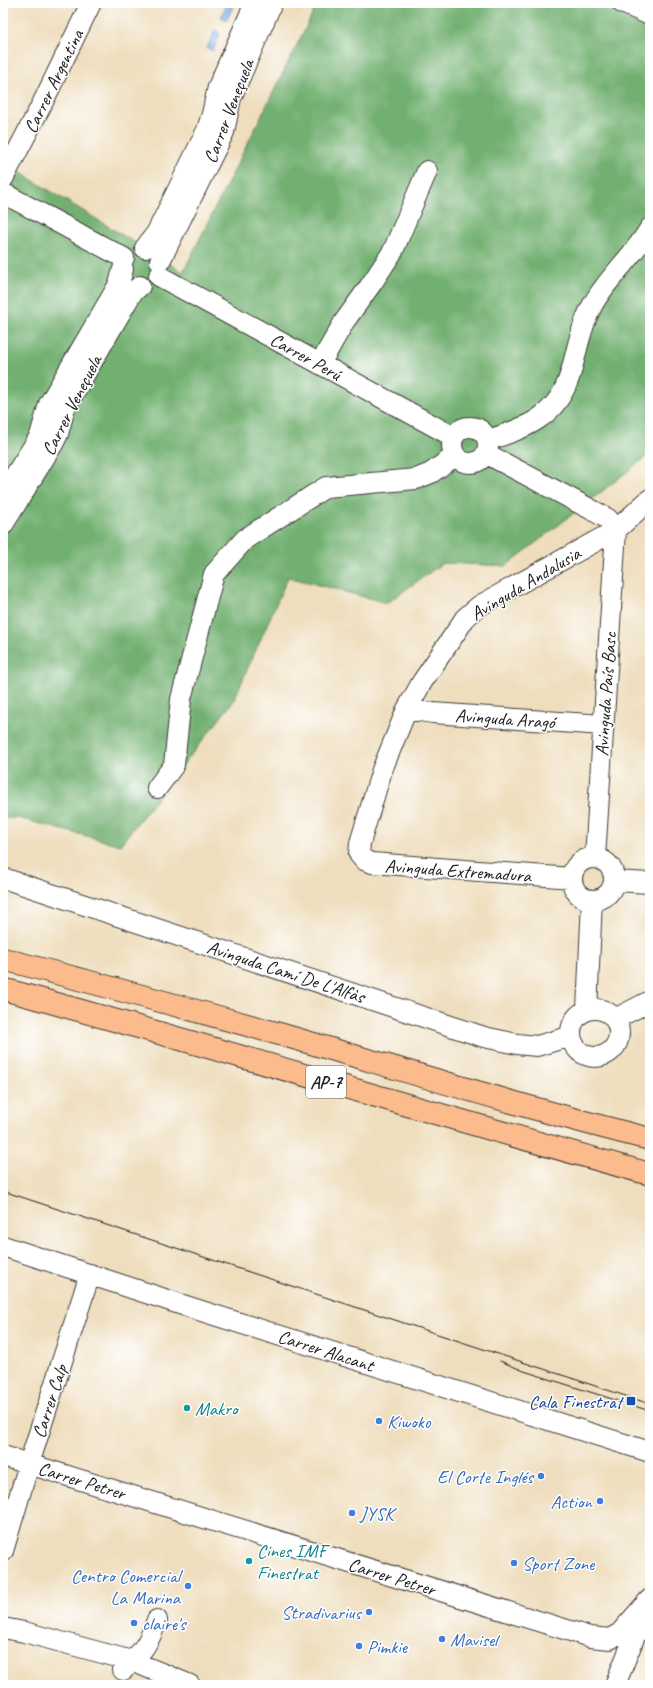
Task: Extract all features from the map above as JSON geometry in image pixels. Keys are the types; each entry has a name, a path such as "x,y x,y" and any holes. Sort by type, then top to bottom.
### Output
{"highway":[{"name":"AP-7","path":"3,959 289,1037 495,1098 650,1139"},
{"name":"AP-7","path":"3,989 537,1143 650,1174"}],"street":[{"name":"Carrer Argentina","path":"3,179 42,104 91,3"},
{"name":"Carrer Veneçuela","path":"145,248 157,232 207,130 218,87 255,3"},
{"name":"Carrer Veneçuela","path":"159,269 224,132 231,98 272,3"},
{"path":"622,3 650,15"},
{"path":"320,364 344,322 393,251 427,171"},
{"path":"3,193 124,264"},
{"path":"455,446 462,462 474,464 479,462 487,447 541,418 554,405 570,376 582,329 592,304 637,248 650,228"},
{"path":"145,248 152,251 159,269 152,284 140,286 129,281 125,276 124,264 134,250 145,248"},
{"name":"Carrer Veneçuela","path":"3,494 40,436 49,404 119,284 124,264"},
{"name":"Carrer Perú","path":"159,269 455,446"},
{"name":"Carrer Veneçuela","path":"3,524 53,444 58,434 65,408 132,293 140,286"},
{"path":"156,788 174,765 181,699 214,574 245,539 326,487 410,481 430,473 455,446 459,431 470,427 482,431 487,447 608,519 616,530"},
{"name":"Avinguda Andalusia","path":"360,843 382,770 408,709 437,659 465,618 472,611 616,530 650,499"},
{"name":"Avinguda País Basc","path":"595,858 616,530"},
{"name":"Avinguda Aragó","path":"408,709 433,713 603,725"},
{"name":"Avinguda Extremadura","path":"360,843 359,854 364,860 372,864 572,878"},
{"path":"595,858 603,860 609,865 612,870 614,881 611,890 606,896 600,899 592,900 586,899 575,890 572,878 574,870 578,864 584,860 595,858"},
{"name":"Avinguda Camí De L'Alfàs","path":"3,878 484,1037 517,1044 537,1046 571,1036"},
{"path":"614,881 650,883"},
{"path":"587,1010 592,900"},
{"path":"615,1019 650,1001"},
{"path":"587,1010 602,1010 615,1019 618,1026 618,1043 614,1050 607,1055 596,1058 584,1055 577,1051 573,1044 571,1028 579,1015 587,1010"},
{"name":"Carrer Alacant","path":"3,1246 222,1317 650,1452"},
{"name":"Carrer Calp","path":"3,1551 29,1464 90,1274"},
{"name":"Carrer Petrer","path":"3,1456 590,1637 610,1639 620,1634 649,1598"},
{"path":"615,1685 631,1648 649,1598"},
{"path":"127,1666 138,1656 150,1638 157,1620"},
{"path":"3,1628 24,1632 190,1685"},
{"path":"3,1640 92,1662 127,1666 163,1685"}],"green space":[{"path":"318,3 650,3 650,454 506,566 443,563 387,603 288,577 233,702 120,845 18,818 3,818 3,162 183,272"}],"water":[{"path":"227,3 234,3 227,20 221,17"},
{"path":"215,30 220,34 213,51 207,48"}],"tram line":[{"path":"3,1191 650,1404"},
{"path":"500,1361 524,1371 650,1411"}],"place":[{"name":"Cala Finestrat","path":"631,1401"},
{"name":"Makro","path":"187,1408"},
{"name":"Kiwoko","path":"379,1421"},
{"name":"El Corte Inglés","path":"541,1476"},
{"name":"Action","path":"600,1501"},
{"name":"JYSK","path":"352,1513"},
{"name":"Cines IMF Finestrat","path":"249,1561"},
{"name":"Sport Zone","path":"514,1563"},
{"name":"Centro Comercial La Marina","path":"188,1586"},
{"name":"Stradivarius","path":"369,1612"},
{"name":"claire's","path":"134,1623"},
{"name":"Mavisel","path":"442,1639"},
{"name":"Pimkie","path":"359,1646"}]}
